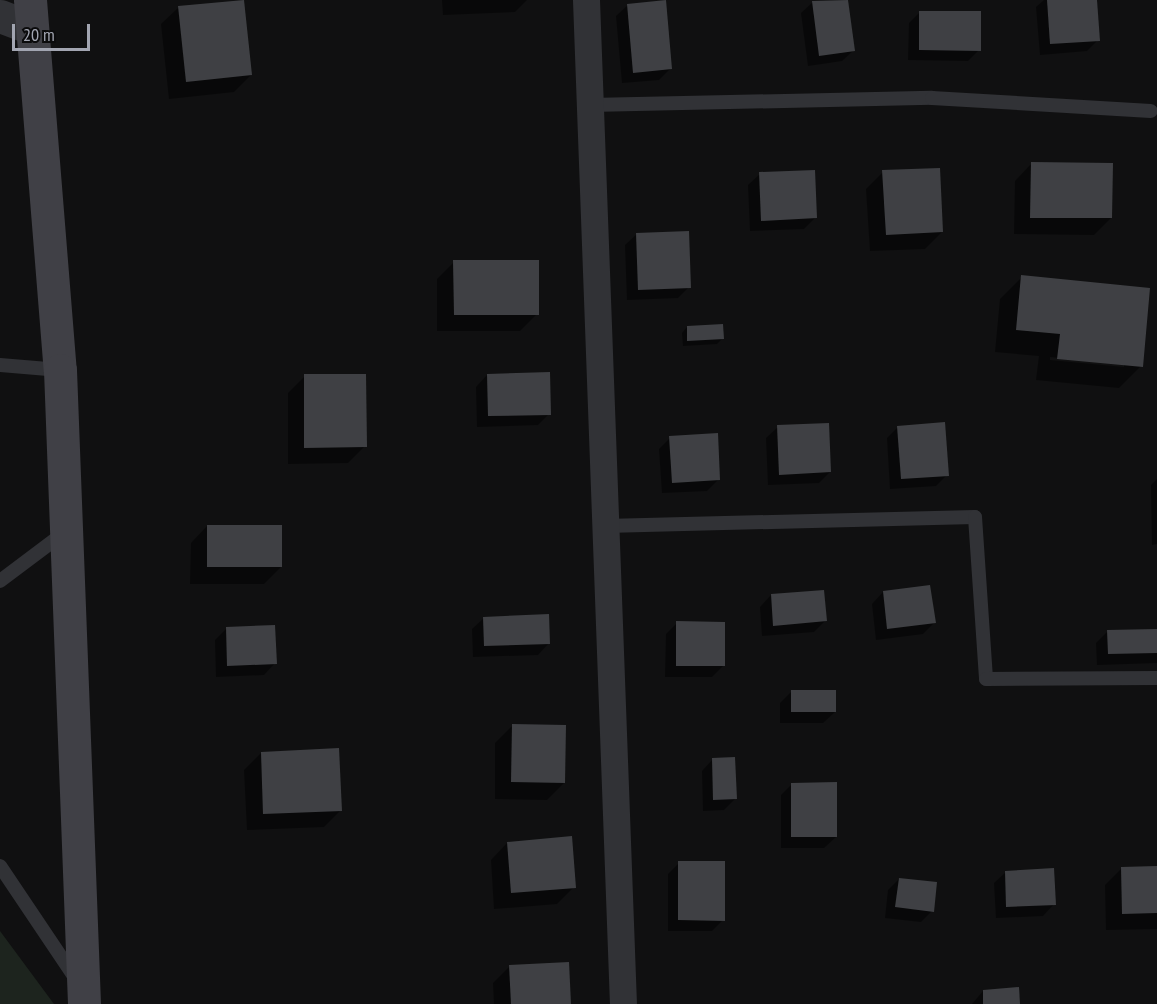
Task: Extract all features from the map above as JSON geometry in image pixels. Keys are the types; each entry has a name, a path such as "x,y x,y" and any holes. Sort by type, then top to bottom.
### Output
{"main road":[{"path":"31,14 60,370 83,997"}],"street":[{"path":"586,0 622,1004"},
{"path":"0,16 31,14"}],"lane":[{"path":"590,105 932,98 1151,111"},
{"path":"0,365 60,370"},
{"path":"605,526 975,517 986,680 1157,678"},
{"path":"0,581 66,532"},
{"path":"0,866 83,997"}],"shaded area":[{"path":"0,931 54,1004 0,1004"}],"building":[{"path":"244,0 252,75 186,82 178,6"},
{"path":"666,0 672,69 633,73 627,4"},
{"path":"848,0 855,51 819,56 812,1"},
{"path":"1047,0 1097,0 1100,41 1050,44"},
{"path":"919,11 981,11 981,51 919,50"},
{"path":"1031,162 1113,163 1112,218 1030,218"},
{"path":"940,168 943,232 886,235 882,170"},
{"path":"815,170 817,218 761,221 759,172"},
{"path":"689,231 691,288 638,290 636,233"},
{"path":"453,260 539,260 539,315 454,315"},
{"path":"1021,275 1150,288 1143,367 1057,359 1060,334 1016,330"},
{"path":"723,324 724,339 687,341 687,326"},
{"path":"550,372 551,415 488,416 487,374"},
{"path":"304,374 366,374 367,447 304,448"},
{"path":"945,422 949,476 901,479 897,426"},
{"path":"829,423 831,472 779,475 777,425"},
{"path":"718,433 720,480 672,483 669,436"},
{"path":"207,525 282,525 282,567 207,567"},
{"path":"930,585 936,623 887,629 883,591"},
{"path":"824,590 827,621 773,626 771,594"},
{"path":"549,614 550,644 484,646 483,617"},
{"path":"676,621 725,622 725,666 676,666"},
{"path":"275,625 277,664 227,666 226,627"},
{"path":"1157,629 1157,653 1108,654 1107,630"},
{"path":"791,690 836,690 836,712 791,712"},
{"path":"512,724 566,725 565,783 511,782"},
{"path":"339,748 342,811 263,814 261,752"},
{"path":"735,757 737,799 713,800 712,758"},
{"path":"837,782 837,837 791,837 791,783"},
{"path":"572,836 576,888 511,893 507,842"},
{"path":"678,861 725,861 725,921 678,920"},
{"path":"1157,866 1157,913 1122,914 1121,867"},
{"path":"1054,868 1056,905 1006,907 1005,871"},
{"path":"899,878 937,882 934,912 895,907"},
{"path":"569,962 571,1004 511,1004 509,965"},
{"path":"1019,987 1020,1004 983,1004 983,990"}]}
